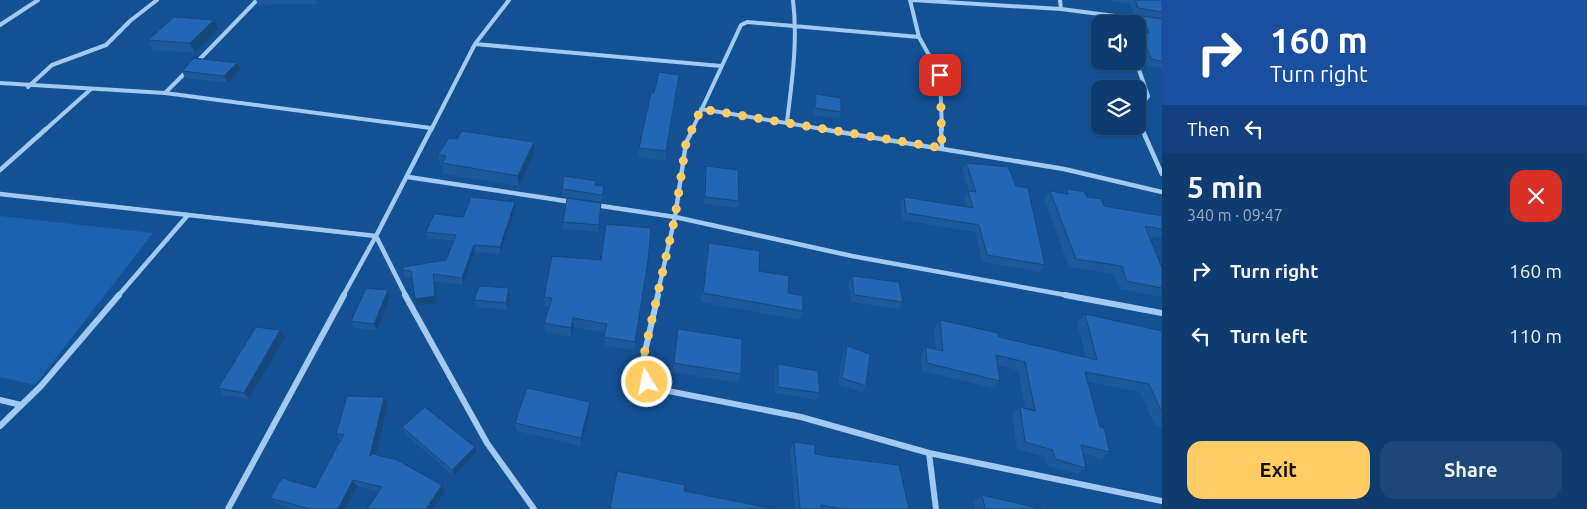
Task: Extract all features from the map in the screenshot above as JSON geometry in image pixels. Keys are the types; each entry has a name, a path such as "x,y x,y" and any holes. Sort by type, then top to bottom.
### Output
{"street":[{"path":"0,25 38,0"},
{"path":"28,86 52,66 106,45 130,21 157,0"},
{"path":"165,93 257,0"},
{"path":"228,509 408,177 431,128 475,44 509,0"},
{"path":"787,122 796,26 793,0"},
{"path":"942,148 940,75 919,37 911,0 1061,10 1106,15"},
{"path":"1060,0 1061,10"},
{"path":"1146,20 1154,21"},
{"path":"919,37 747,22 741,25 686,143 675,217 641,368 647,382 663,390 801,417 929,453 1162,501"},
{"path":"475,44 721,66"},
{"path":"1139,70 1148,96 1140,107 1139,122 1162,174"},
{"path":"0,83 165,93 380,123 431,128"},
{"path":"0,170 91,88"},
{"path":"701,109 1064,169 1162,192"},
{"path":"408,177 580,203"},
{"path":"0,194 376,236"},
{"path":"589,204 675,217 852,256 1162,313"},
{"path":"0,426 41,386 188,215"},
{"path":"376,236 419,323 487,443 534,509"},
{"path":"0,400 21,405"},
{"path":"929,453 936,509"}],"shaded area":[{"path":"0,216 153,233 35,385 0,377"}],"building":[{"path":"1135,0 1162,0 1162,12 1138,8"},
{"path":"174,17 214,20 190,43 148,40"},
{"path":"1146,17 1162,19 1162,61 1151,59 1146,46 1146,33 1149,33 1146,26"},
{"path":"194,58 237,63 224,76 182,71"},
{"path":"659,72 679,75 666,151 639,148 651,93 654,93"},
{"path":"816,94 841,98 841,112 815,108"},
{"path":"462,131 534,142 518,176 442,163 446,156 438,155 449,138 457,139"},
{"path":"966,163 1008,167 1016,186 1028,188 1045,265 987,255 979,225 906,213 904,197 973,208 968,191 976,192"},
{"path":"706,166 738,170 739,201 705,197"},
{"path":"564,176 596,181 595,185 604,186 602,195 562,189"},
{"path":"1066,189 1085,192 1087,197 1101,199 1104,206 1162,216 1162,229 1145,226 1162,268 1162,288 1127,281 1122,266 1076,259 1050,191 1068,194"},
{"path":"471,197 515,202 500,247 474,245 462,278 433,274 435,296 415,299 411,271 403,270 403,267 446,260 456,235 426,232 434,214 463,217"},
{"path":"567,198 601,203 599,225 563,222"},
{"path":"606,224 651,228 648,261 635,342 604,337 607,324 573,318 571,328 544,323 552,298 544,297 552,256 601,260"},
{"path":"709,243 760,251 759,271 789,276 788,293 803,296 803,311 703,293"},
{"path":"852,276 899,282 903,302 854,295"},
{"path":"479,286 509,288 506,303 474,300"},
{"path":"366,288 388,290 374,324 351,321"},
{"path":"1085,314 1162,331 1162,413 1149,384 1085,372 1100,427 1104,428 1110,452 1081,445 1086,468 1055,459 1053,450 1025,442 1020,407 1035,411 1025,362 996,355 1000,381 927,363 926,347 943,351 940,320 998,333 999,337 1097,360"},
{"path":"256,327 280,330 244,393 218,388"},
{"path":"678,329 742,339 741,374 674,363"},
{"path":"847,346 870,354 866,386 842,378"},
{"path":"778,364 818,371 820,393 778,387"},
{"path":"527,388 590,402 581,438 515,423"},
{"path":"347,396 384,397 370,456 373,454 397,460 442,485 426,509 367,509 382,487 353,480 338,509 310,509 270,498 282,478 315,488 344,434 336,434"},
{"path":"425,407 475,447 452,470 402,427"},
{"path":"794,442 815,445 815,454 899,465 909,509 845,509 821,505 821,509 800,509"},
{"path":"617,471 685,485 684,491 774,509 610,509"},
{"path":"982,495 1042,509 985,509"}],"route":[{"path":"647,382 641,368 675,217 686,143 701,109 942,148 943,112 940,75"}]}
